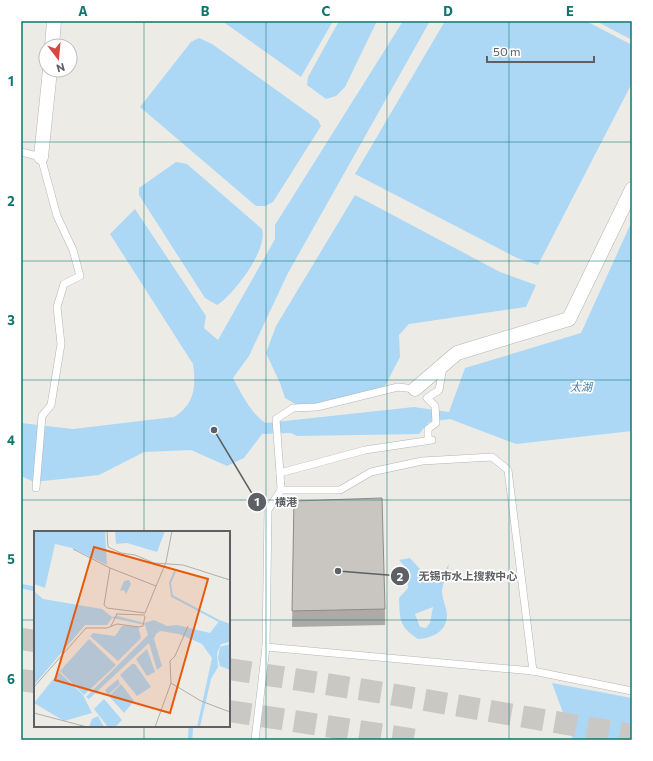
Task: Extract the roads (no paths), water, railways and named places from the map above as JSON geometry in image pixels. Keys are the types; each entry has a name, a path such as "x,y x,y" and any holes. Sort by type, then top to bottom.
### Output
{"street":[{"path":"53,38 54,21"},
{"path":"41,157 49,78"},
{"path":"415,389 457,353 569,319 632,189"}],"lane":[{"path":"21,152 41,157 57,216 73,250 80,276 64,284 57,307 61,344 51,405 42,416 36,488"},
{"path":"280,473 365,450 430,440 428,429 435,422 435,406 427,398 439,390 444,364"},
{"path":"254,740 266,647 268,510 282,490 276,419 293,408 317,407 398,387 415,389"},
{"path":"282,490 340,490 372,472 422,461 492,457 508,470 533,671"},
{"path":"266,647 533,671 632,691"}],"water":[{"path":"222,21 333,21 301,77"},
{"path":"339,21 376,21 376,23 345,87 336,96 326,99 307,85 308,77"},
{"name":"太湖","path":"403,21 430,21 288,273 249,356 233,378 239,390 251,409 266,423 414,407 449,412 465,368 581,333 632,221 632,431 516,444 450,419 429,422 419,434 297,436 291,433 262,434 244,458 227,466 191,450 144,452 99,475 34,482 21,476 21,423 73,429 174,417 181,412 190,400 194,387 193,364 110,234 135,209 206,316 204,328 218,340 275,239 275,225"},
{"path":"445,21 586,21 632,45 632,83 538,265 517,258 355,174"},
{"path":"596,21 632,21 632,40"},
{"path":"199,38 212,44 318,120 321,126 273,202 265,206 256,206 140,107 191,42"},
{"path":"176,162 187,164 262,229 260,248 248,271 232,291 217,305 205,298 139,195 139,188"},
{"path":"355,195 500,272 536,285 526,307 409,324 399,335 400,357 384,388 301,407 285,398 280,383 266,353 276,326"},
{"path":"410,558 419,568 425,580 430,580 440,576 449,564 442,591 447,613 446,622 441,630 433,636 418,639 407,630 400,618 399,598 408,588 407,569 399,560","holes":["433,607 430,623 426,628 420,627 415,614"]},
{"path":"552,683 632,698 632,740 573,740"}],"waterway":[{"path":"21,586 34,589"},
{"path":"190,740 191,727"}],"tunnel":[{"path":"21,639 34,641"},
{"path":"230,669 384,693 632,735"},
{"path":"21,680 34,682"},
{"path":"230,711 417,740"}],"place":[{"name":"横港","path":"214,430"},
{"name":"无锡市水上搜救中心","path":"338,571"}]}
